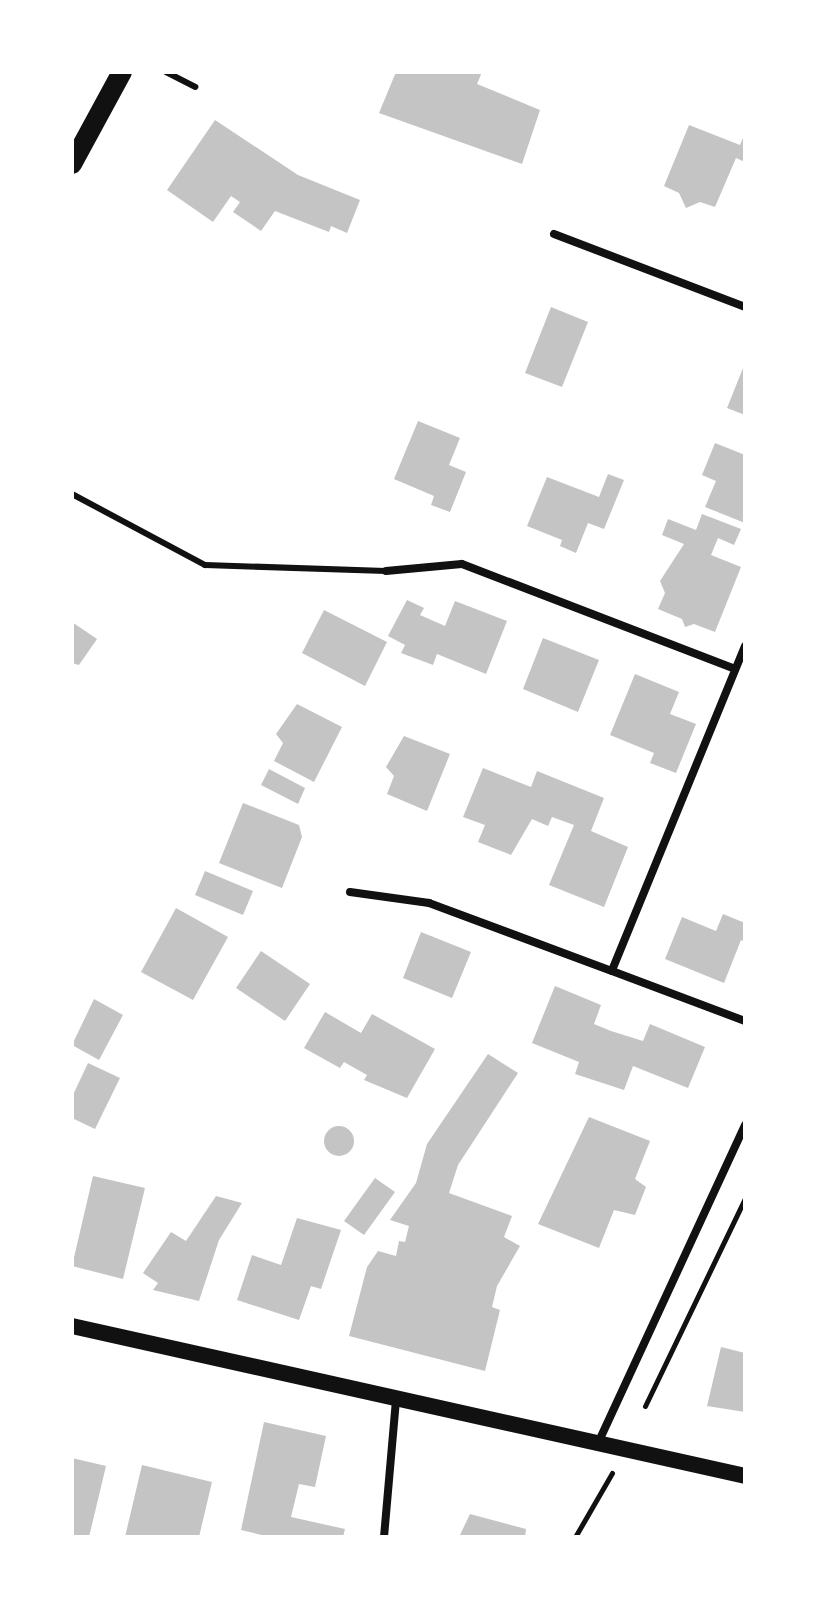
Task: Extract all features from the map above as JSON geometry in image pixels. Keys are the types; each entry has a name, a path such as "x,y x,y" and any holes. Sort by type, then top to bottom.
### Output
{"main road":[{"path":"72,164 122,72"},
{"path":"72,1326 599,1441 745,1476"}],"street":[{"path":"554,234 745,307"},
{"path":"386,571 462,564 735,669"},
{"path":"612,971 745,646"},
{"path":"350,892 429,903 745,1021"},
{"path":"599,1441 745,1125"},
{"path":"384,1537 396,1399"}],"lane":[{"path":"166,72 195,87"},
{"path":"72,494 205,565 386,571"},
{"path":"735,669 745,673"}],"building":[{"path":"396,72 482,72 477,84 540,110 522,164 379,113"},
{"path":"215,120 298,175 360,200 347,233 331,226 329,232 275,211 261,231 233,212 240,202 231,196 213,222 167,190"},
{"path":"689,125 740,145 745,133 745,162 736,158 715,207 700,202 686,208 679,193 664,186"},
{"path":"551,307 588,322 562,387 525,373"},
{"path":"745,363 745,415 727,408"},
{"path":"418,421 460,438 449,465 466,472 450,512 431,505 434,496 394,479"},
{"path":"715,443 745,455 745,523 705,507 716,481 702,475"},
{"path":"608,474 624,480 604,529 588,523 576,553 560,546 562,540 527,526 547,477 599,497"},
{"path":"702,514 741,529 734,545 718,538 711,555 741,567 715,632 694,624 685,627 682,619 658,609 665,593 660,581 684,544 662,535 668,519 696,530"},
{"path":"407,600 424,608 420,615 445,626 455,601 507,621 486,674 437,654 433,665 401,653 405,645 388,636"},
{"path":"324,610 387,642 365,686 302,653"},
{"path":"72,622 97,639 79,665 72,663"},
{"path":"543,638 599,660 578,712 523,689"},
{"path":"635,674 679,692 670,714 696,724 676,773 650,763 654,753 610,735"},
{"path":"297,704 342,727 314,782 274,761 283,743 276,734"},
{"path":"404,736 450,754 427,811 387,794 394,776 386,767"},
{"path":"483,768 531,787 537,771 604,798 591,831 628,847 604,907 549,885 574,825 552,817 548,826 532,819 511,855 478,842 485,825 463,817"},
{"path":"269,769 305,788 298,804 261,785"},
{"path":"243,803 299,825 302,837 282,888 219,863"},
{"path":"205,871 253,891 243,915 195,895"},
{"path":"176,908 228,937 193,1000 141,972"},
{"path":"723,914 745,923 745,942 741,940 724,983 665,959 682,917 716,931"},
{"path":"421,932 471,952 452,998 403,978"},
{"path":"261,951 310,984 285,1021 236,988"},
{"path":"555,986 601,1005 594,1024 611,1031 643,1041 650,1024 705,1047 688,1088 633,1066 624,1090 575,1074 579,1062 532,1043"},
{"path":"94,999 123,1015 99,1060 72,1045"},
{"path":"325,1012 361,1033 372,1014 435,1049 407,1098 364,1080 367,1075 344,1062 340,1068 304,1048"},
{"path":"488,1054 518,1073 458,1165 449,1193 512,1216 504,1237 520,1246 497,1286 492,1307 500,1310 485,1371 349,1336 367,1267 378,1251 396,1256 399,1241 405,1242 409,1226 390,1220 416,1183 427,1144"},
{"path":"88,1063 120,1078 95,1129 72,1118 72,1097"},
{"path":"589,1117 650,1141 635,1179 646,1187 635,1215 614,1210 599,1248 538,1224"},
{"path":"339,1126 350,1130 354,1141 350,1152 339,1156 328,1152 324,1141 328,1130"},
{"path":"93,1176 145,1188 123,1279 72,1266"},
{"path":"375,1178 395,1192 364,1235 344,1221"},
{"path":"216,1196 242,1203 219,1240 199,1301 153,1290 158,1283 143,1273 171,1232 186,1241"},
{"path":"297,1218 341,1230 321,1289 311,1286 299,1320 237,1300 252,1255 281,1265"},
{"path":"721,1347 745,1353 745,1412 707,1406"},
{"path":"264,1422 326,1436 315,1487 299,1484 291,1517 345,1529 343,1537 270,1537 241,1530"},
{"path":"72,1458 106,1466 89,1537 72,1537"},
{"path":"142,1465 212,1482 199,1537 125,1537"},
{"path":"470,1514 526,1529 525,1537 459,1537"}]}
